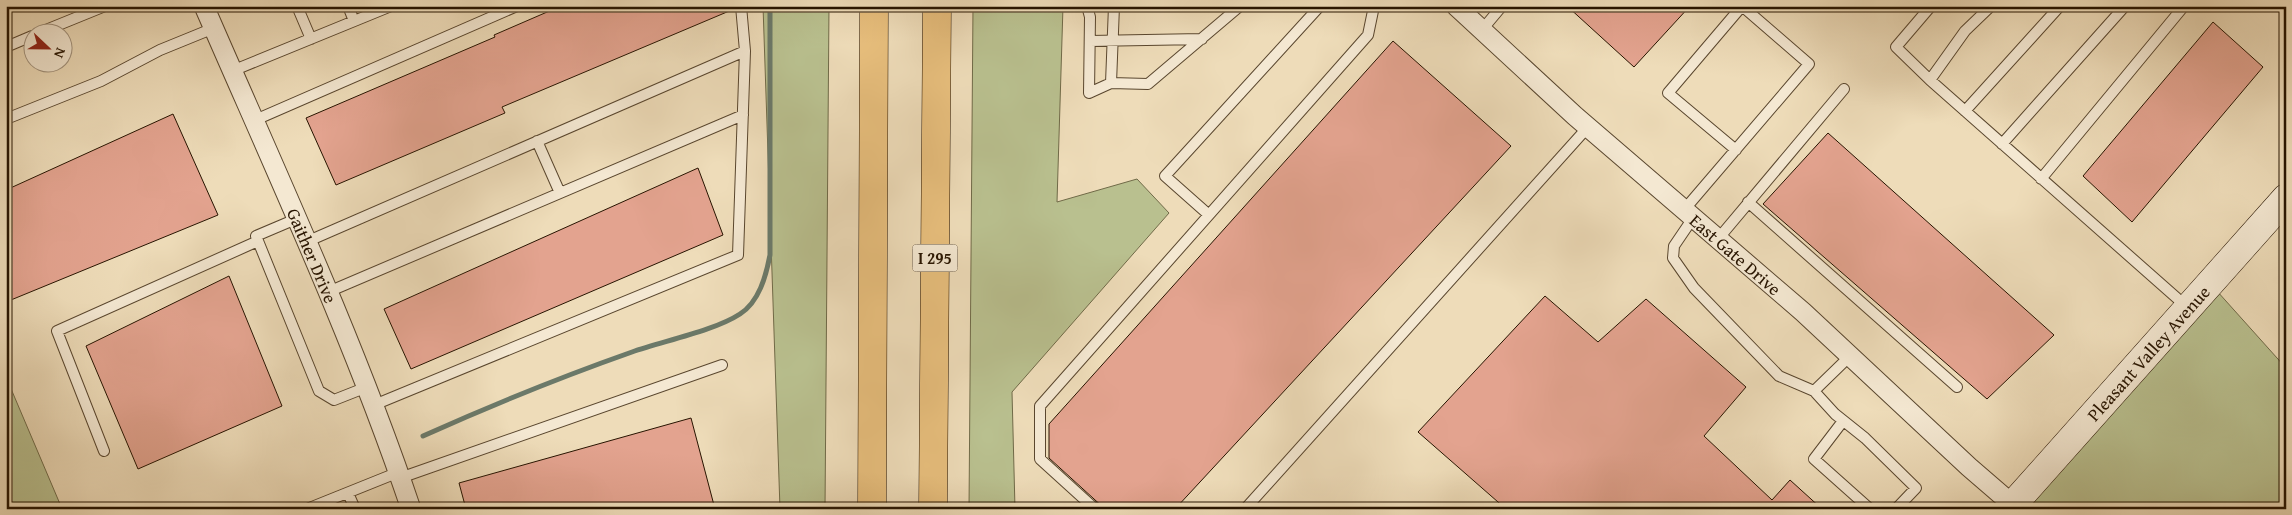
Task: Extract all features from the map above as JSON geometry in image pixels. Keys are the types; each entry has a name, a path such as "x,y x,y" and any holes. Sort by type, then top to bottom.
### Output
{"highway":[{"path":"872,509 874,6"},
{"name":"I 295","path":"934,509 937,6"}],"street":[{"name":"Gaither Drive","path":"204,6 328,292 374,404 411,509"},
{"name":"East Gate Drive","path":"1456,6 1481,31 1588,127 1803,312 2011,507"},
{"name":"Pleasant Valley Avenue","path":"2011,507 2286,198"}],"lane":[{"path":"65,22 105,6"},
{"path":"297,6 311,39"},
{"path":"348,6 354,21"},
{"path":"232,71 392,6"},
{"path":"254,121 517,6"},
{"path":"374,404 738,255 745,51 741,6"},
{"path":"1087,6 1090,17 1089,93 1111,83 1148,84 1240,6"},
{"path":"1111,83 1114,6"},
{"path":"1209,215 1165,176 1320,6"},
{"path":"1095,509 1040,459 1040,406 1368,35 1374,6"},
{"path":"1481,31 1502,6"},
{"path":"1736,150 1668,93 1742,6 1809,64 1736,150 1689,214 1674,246 1673,258 1694,288 1779,376 1814,391 1843,421 1865,438 1916,488 1896,509"},
{"path":"1931,6 1896,47 1930,80 2041,179 2189,308"},
{"path":"1930,80 1965,31 1991,6"},
{"path":"1965,111 2060,6"},
{"path":"2002,144 2125,6"},
{"path":"2041,179 2184,6"},
{"path":"6,119 101,81 160,50 214,28"},
{"path":"1090,41 1202,39"},
{"path":"6,46 22,40"},
{"path":"306,242 745,51"},
{"path":"1718,239 1844,89"},
{"path":"328,292 743,114"},
{"path":"1245,509 1588,127"},
{"path":"537,142 560,193"},
{"path":"1748,202 1957,388"},
{"path":"296,219 256,236 319,391 334,400 367,387"},
{"path":"104,451 57,331 258,241"},
{"path":"1814,391 1850,356"},
{"path":"307,509 348,492 722,365"},
{"path":"1843,421 1814,459 1870,509"},
{"path":"348,492 354,509"}],"green space":[{"path":"763,6 829,6 825,509 780,509"},
{"path":"973,6 1063,6 1057,202 1137,179 1169,213 1012,392 1015,509 969,509"},
{"path":"2208,281 2286,368 2286,509 2003,509"},
{"path":"6,377 60,504 62,509 6,509"}],"building":[{"path":"561,6 734,6 734,9 502,107 505,113 336,185 306,118 495,37 494,35"},
{"path":"1567,6 1690,6 1634,67"},
{"path":"2213,22 2263,67 2132,222 2083,176"},
{"path":"1393,41 1511,146 1175,509 1105,509 1049,458 1049,424"},
{"path":"173,114 218,215 6,302 6,190"},
{"path":"1828,133 2054,335 1987,399 1763,204"},
{"path":"698,168 723,235 411,369 384,309"},
{"path":"229,276 282,406 138,469 86,346"},
{"path":"1545,296 1598,342 1646,299 1746,387 1704,436 1772,500 1790,480 1822,509 1506,509 1418,432"},
{"path":"691,418 715,509 466,509 459,483"}],"waterway":[{"path":"423,436 579,371 632,352 717,326 740,314 752,303 761,288 770,255 770,6"}]}
